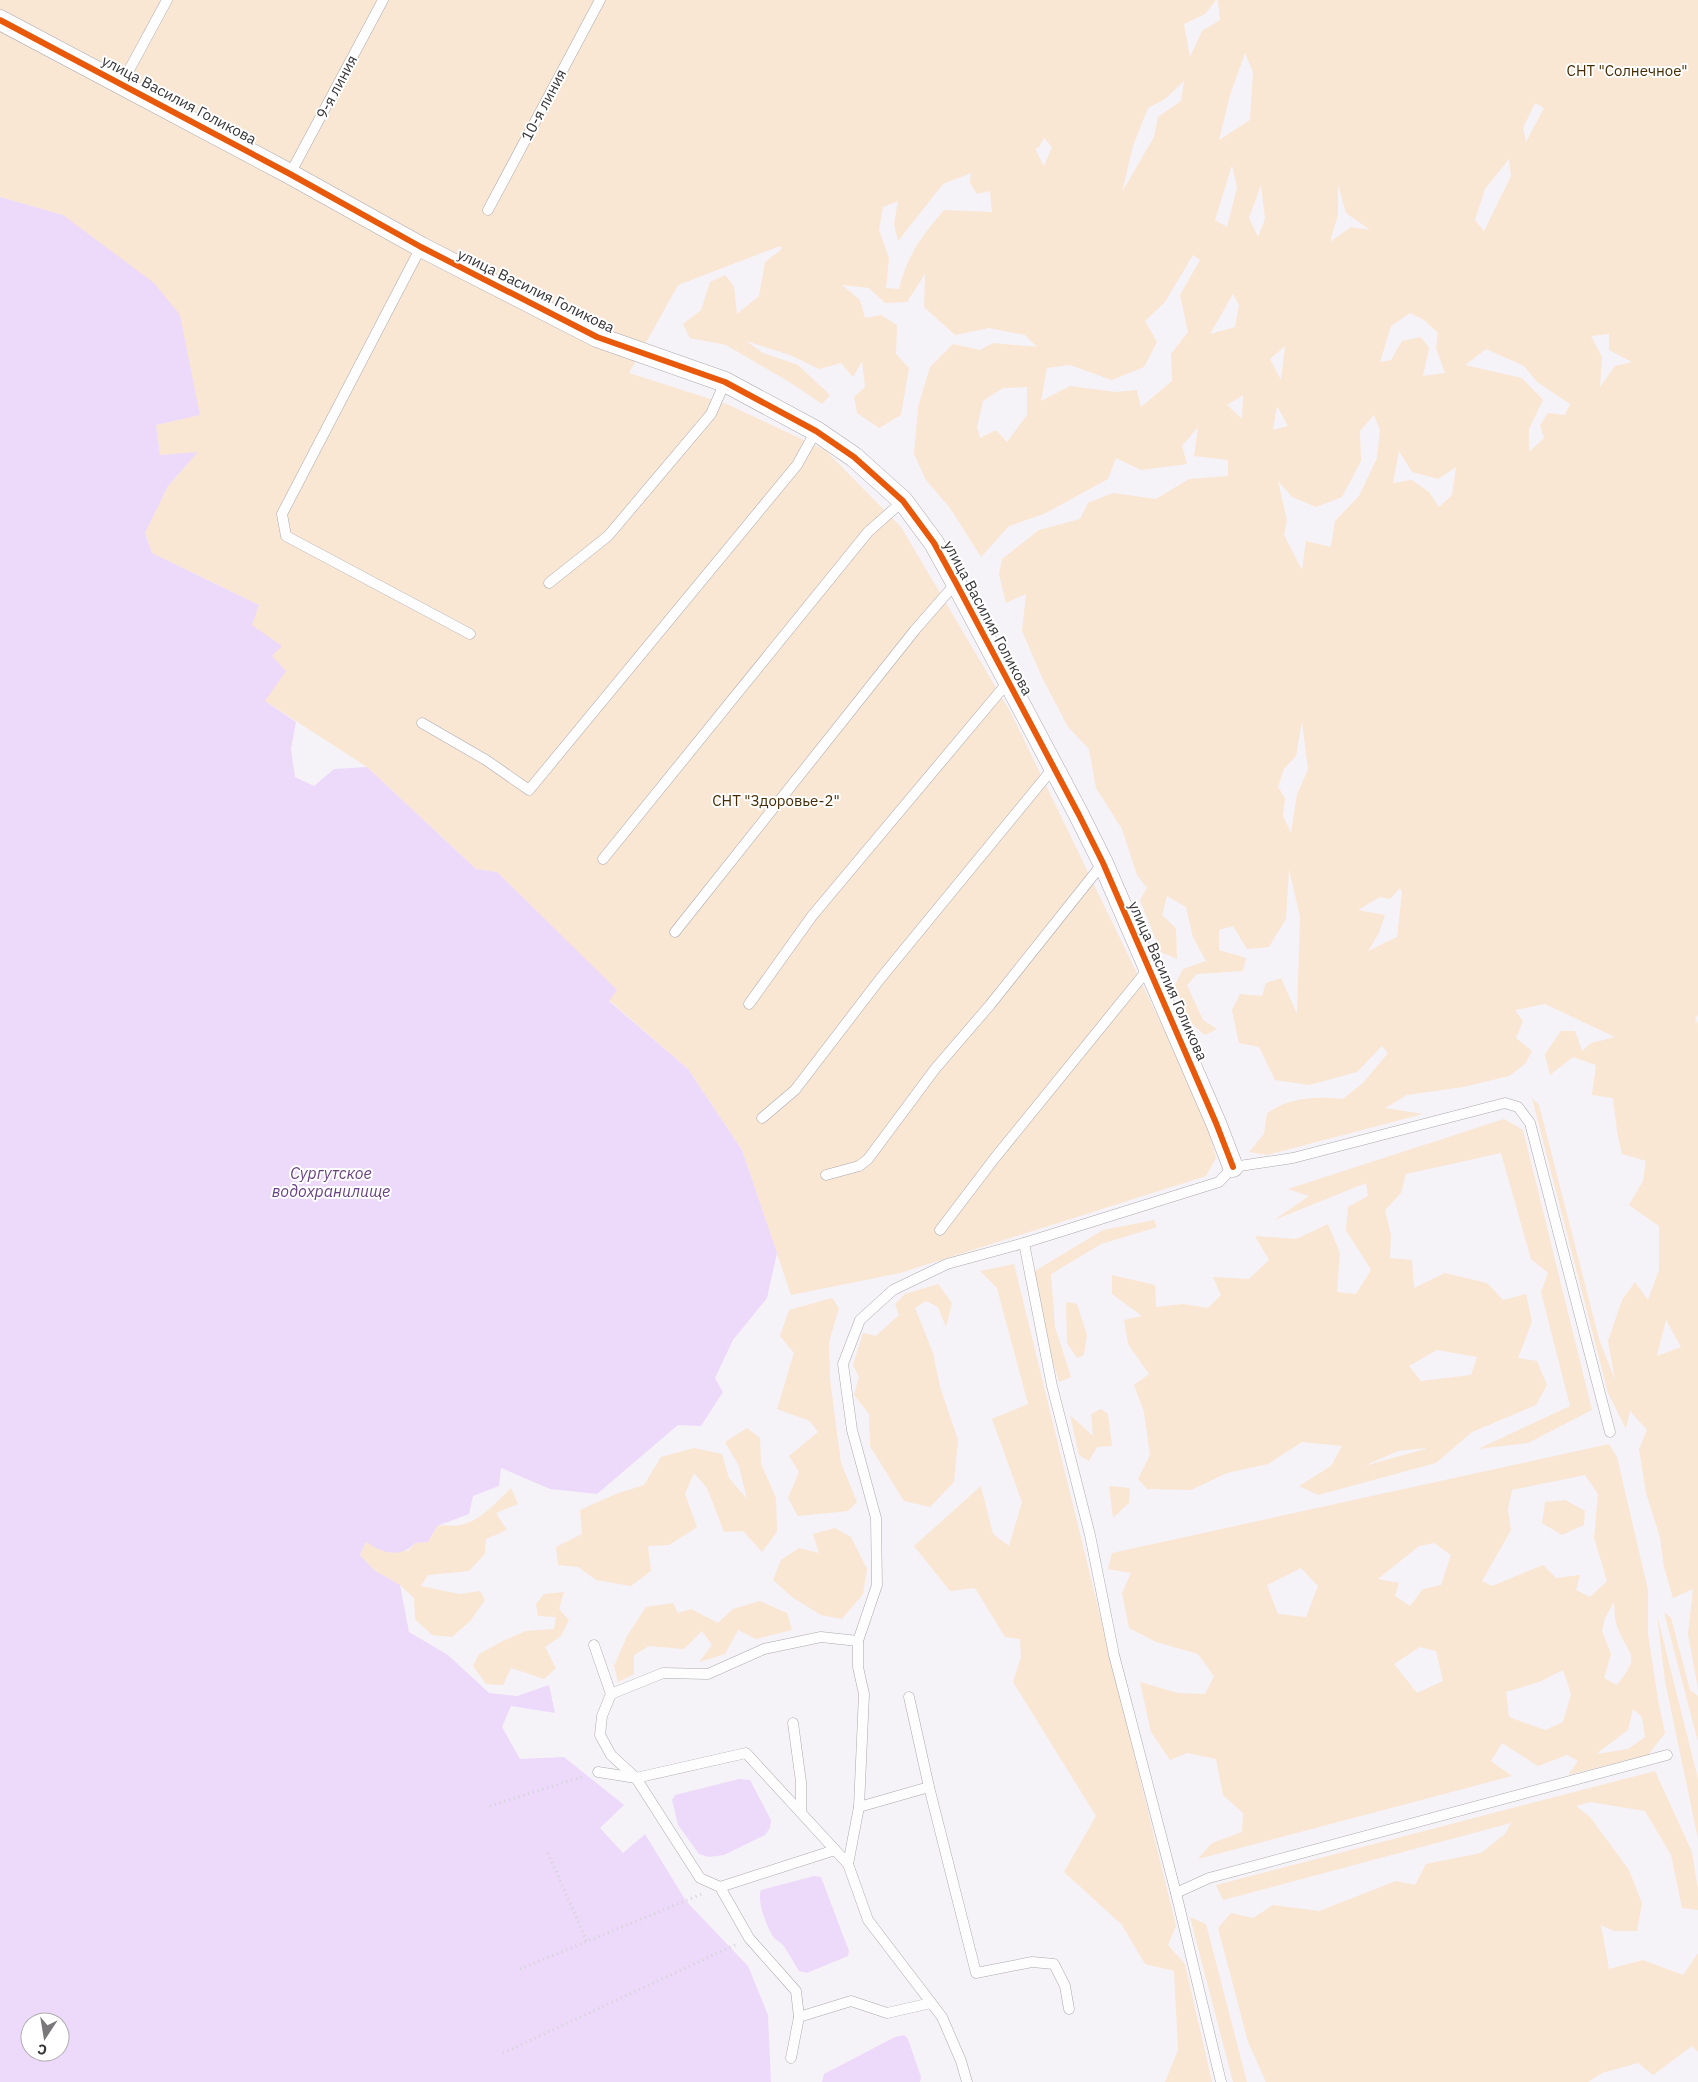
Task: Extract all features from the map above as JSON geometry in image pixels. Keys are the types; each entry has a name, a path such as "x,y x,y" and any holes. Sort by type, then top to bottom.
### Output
{"street":[{"name":"улица Василия Голикова","path":"0,20 122,83 421,247 597,338 725,382 816,431 854,456 903,501 934,543 1054,767 1103,863 1233,1167"}],"lane":[{"path":"122,83 167,0"},
{"name":"9-я линия","path":"290,174 383,0"},
{"name":"10-я линия","path":"488,210 600,0"},
{"path":"421,247 282,514 286,536 470,634"},
{"path":"549,583 608,536 711,414 725,382"},
{"path":"422,723 486,760 530,790 797,465 816,431"},
{"path":"603,859 868,532 903,501"},
{"path":"675,932 915,630 956,583"},
{"path":"749,1004 812,916 1008,682"},
{"path":"762,1118 795,1090 880,979 1054,767"},
{"path":"826,1175 859,1166 868,1159 935,1069 990,1005 1103,863"},
{"path":"940,1230 994,1159 1149,968"},
{"path":"848,1864 859,1807 864,1694 858,1667 858,1641 877,1585 876,1518 852,1430 844,1364 860,1320 894,1290 947,1264 1024,1244 1219,1182 1233,1167 1293,1158 1505,1103 1518,1107 1530,1123 1610,1432"},
{"path":"1024,1244 1052,1386 1090,1535 1114,1654 1176,1893 1221,2082"},
{"path":"611,1694 663,1673 708,1674 764,1649 821,1637 858,1641"},
{"path":"594,1645 611,1694 602,1716 600,1734 611,1755 636,1778 700,1878 720,1887 749,1938 796,1991 800,2017 791,2058"},
{"path":"909,1697 929,1787 976,1973 1032,1962 1054,1964 1064,1986 1069,2009"},
{"path":"793,1723 801,1782 801,1812"},
{"path":"598,1772 636,1778 746,1753 848,1864 868,1920 942,2017 961,2061 967,2082"},
{"path":"1176,1893 1209,1878 1667,1755"},
{"path":"859,1807 929,1787"},
{"path":"720,1887 835,1850"},
{"path":"800,2017 851,2001 888,2013 931,2003"}],"path":[{"path":"490,1806 598,1772"},
{"path":"548,1853 587,1942"},
{"path":"520,1969 720,1887"},
{"path":"503,2052 749,1938"}],"green space":[{"path":"0,0 1216,0 1205,14 1184,24 1190,57 1202,31 1220,20 1218,0 1698,0 1698,1015 1695,1018 1698,1025 1698,1689 1688,1634 1693,1589 1673,1598 1664,1567 1660,1537 1646,1493 1639,1449 1647,1430 1630,1411 1626,1429 1608,1393 1532,1098 1539,1105 1599,1339 1615,1380 1608,1341 1622,1300 1635,1282 1648,1300 1659,1270 1659,1226 1629,1205 1643,1181 1646,1161 1622,1154 1613,1098 1592,1095 1596,1065 1573,1057 1550,1075 1545,1054 1561,1031 1575,1031 1582,1051 1591,1043 1615,1037 1545,1004 1515,1010 1523,1021 1516,1038 1532,1051 1525,1064 1509,1076 1463,1087 1407,1095 1385,1108 1423,1114 1267,1155 1249,1152 1264,1134 1267,1113 1285,1104 1304,1099 1343,1099 1363,1083 1388,1053 1382,1046 1357,1072 1309,1085 1275,1080 1259,1047 1239,1043 1232,1010 1240,994 1262,996 1266,983 1281,978 1297,1014 1300,917 1289,869 1286,919 1269,947 1247,949 1233,926 1219,930 1219,950 1246,958 1243,971 1197,974 1187,985 1203,1020 1217,1029 1205,1035 1188,1020 1175,985 1183,969 1206,961 1193,937 1186,907 1167,896 1162,915 1176,928 1177,959 1161,952 1140,900 1147,888 1137,875 1122,829 1096,788 1089,749 1068,727 1042,677 1022,631 1026,594 1006,603 999,574 1002,559 1039,530 1080,519 1088,503 1113,493 1156,499 1189,479 1228,476 1228,460 1194,456 1198,427 1182,446 1187,464 1141,470 1116,458 1108,479 1044,514 1009,526 981,557 950,508 926,480 914,454 918,407 930,367 953,344 980,350 993,343 1037,347 1025,335 989,328 955,335 924,307 925,274 907,302 885,303 869,288 842,285 860,300 865,318 881,315 897,325 896,354 909,368 901,415 879,428 857,413 854,397 865,387 862,361 853,377 841,363 819,369 790,355 746,341 763,353 798,365 830,395 822,404 791,383 726,345 690,338 683,324 701,310 710,282 725,275 734,286 737,314 759,296 765,262 782,249 780,246 678,285 629,373 729,405 825,450 901,527 1011,713 1205,1114 1216,1158 1206,1176 900,1273 791,1295 742,1150 688,1069 609,1000 616,990 497,872 476,869 367,767 265,701 272,656 281,646 251,625 259,605 152,553 145,532 168,486 197,453 160,455 156,425 199,415 63,215 0,197","holes":["1245,53 1253,72 1250,120 1219,140 1230,95","1184,81 1181,101 1158,117 1154,137 1122,192 1133,146 1148,108 1165,99","1535,103 1544,108 1526,142 1523,128","1044,138 1052,147 1044,166 1035,149 1039,147","1509,159 1511,176 1484,231 1475,220 1485,189","1232,165 1237,188 1227,227 1215,220","971,173 970,183 977,194 990,191 992,212 944,210 916,246 899,289 886,288 889,258 879,230 883,207 898,201 894,224 898,241 943,184","1261,185 1265,219 1258,237 1249,218","1338,185 1346,213 1370,230 1351,227 1330,242 1338,215","1193,255 1200,260 1180,295 1188,332 1171,354 1172,381 1141,407 1137,390 1115,392 1070,386 1041,401 1047,368 1070,365 1112,380 1144,367 1157,342 1145,321 1165,302","1233,294 1239,305 1235,327 1210,334","1410,313 1424,320 1438,333 1436,348 1445,373 1423,376 1429,348 1421,337 1402,341 1391,360 1380,362 1391,326","1609,334 1609,350 1632,362 1615,366 1600,387 1602,357 1591,336","1285,346 1281,380 1270,359","1486,349 1524,366 1537,382 1570,404 1565,415 1548,413 1540,425 1544,438 1529,452 1529,429 1543,400 1522,378 1465,365","1027,387 1027,415 1007,442 996,430 980,438 977,427 983,401 1003,388","1243,395 1242,418 1241,418 1227,405","1277,406 1288,426 1273,430","1374,415 1380,430 1377,458 1359,496 1335,521 1331,547 1306,541 1302,570 1284,535 1287,520 1278,481 1292,497 1316,507 1342,497 1361,461 1360,431","1399,451 1412,472 1438,479 1456,467 1452,495 1439,507 1429,492 1412,480 1393,483","1302,721 1308,770 1297,794 1291,833 1283,816 1285,798 1278,787 1284,769 1296,756","1400,888 1402,893 1397,937 1368,951 1379,933 1385,915 1358,910 1380,897 1390,899","1666,1320 1681,1347 1657,1356 1657,1355"]},
{"path":"1504,1119 1523,1130 1592,1410 1528,1443 1478,1449 1570,1406 1541,1292 1548,1273 1531,1259 1501,1153 1406,1174 1401,1193 1385,1210 1391,1235 1390,1258 1412,1260 1414,1288 1445,1273 1487,1283 1503,1300 1526,1294 1532,1322 1518,1358 1537,1361 1547,1385 1536,1405 1472,1432 1436,1463 1318,1495 1299,1486 1331,1466 1342,1446 1302,1442 1268,1464 1227,1473 1191,1490 1147,1489 1138,1479 1150,1455 1144,1412 1134,1385 1149,1374 1128,1344 1124,1320 1142,1316 1112,1294 1112,1275 1155,1285 1156,1307 1183,1304 1208,1308 1221,1295 1213,1277 1249,1279 1269,1260 1255,1236 1296,1239 1328,1224 1340,1253 1337,1292 1356,1294 1371,1270 1346,1230 1348,1207 1368,1196 1366,1183 1274,1220 1309,1196 1288,1189","holes":["1437,1350 1477,1357 1471,1375 1421,1381 1409,1366","1425,1449 1364,1466 1398,1451"]},
{"path":"1154,1220 1157,1227 1101,1244 1051,1274 1055,1327 1071,1377 1059,1382 1043,1329 1035,1271 1103,1230"},
{"path":"1014,1264 1176,1926 1168,1945 1185,1964 1212,2082 1165,2082 1178,2050 1174,1971 1145,1964 1122,1925 1064,1872 1096,1816 1013,1682 1021,1657 1020,1639 1005,1637 975,1588 950,1591 914,1546 981,1486 993,1534 1009,1546 1022,1502 992,1419 1028,1404 997,1288 980,1271"},
{"path":"938,1284 952,1303 946,1327 938,1307 926,1301 915,1308 933,1353 940,1387 958,1440 954,1482 930,1507 904,1501 870,1446 869,1414 854,1395 859,1377 853,1365 863,1333 876,1336 899,1315 895,1304 905,1294"},
{"path":"832,1298 839,1308 829,1342 830,1379 841,1463 857,1502 848,1511 798,1516 788,1498 799,1472 789,1456 818,1432 810,1421 777,1409 794,1353 780,1336 789,1310"},
{"path":"1066,1302 1077,1304 1087,1335 1084,1355 1077,1358 1067,1343"},
{"path":"1101,1409 1108,1414 1112,1446 1097,1447 1089,1461 1079,1455 1070,1415 1093,1436 1091,1414"},
{"path":"747,1428 760,1438 761,1464 776,1498 777,1532 762,1552 743,1531 724,1532 707,1488 694,1473 685,1494 697,1527 669,1545 648,1546 651,1571 631,1586 596,1580 578,1567 558,1565 556,1547 582,1534 580,1510 616,1494 644,1485 661,1457 694,1448 722,1454 729,1478 747,1499 739,1466 725,1442"},
{"path":"1609,1444 1617,1457 1648,1590 1648,1634 1665,1733 1648,1755 1568,1775 1578,1761 1567,1755 1538,1766 1502,1743 1491,1761 1512,1776 1198,1859 1212,1843 1242,1832 1243,1813 1223,1795 1216,1759 1187,1753 1170,1760 1151,1732 1140,1682 1178,1693 1205,1694 1214,1676 1198,1654 1156,1642 1129,1628 1122,1593 1131,1573 1108,1569 1112,1553","holes":["1585,1475 1598,1494 1594,1538 1607,1581 1590,1597 1576,1590 1580,1575 1556,1578 1543,1565 1492,1586 1482,1581 1511,1530 1508,1509 1512,1490","1434,1543 1451,1555 1441,1585 1423,1589 1410,1606 1395,1596 1399,1583 1378,1579 1419,1546","1301,1568 1318,1586 1306,1617 1278,1614 1267,1585","1614,1602 1616,1623 1631,1655 1630,1666 1617,1685 1604,1678 1611,1654 1602,1631 1605,1618","1420,1647 1436,1651 1443,1681 1417,1693 1394,1664","1563,1670 1571,1694 1563,1722 1545,1730 1509,1717 1506,1692 1539,1682","1633,1709 1642,1717 1645,1737 1628,1749 1596,1754 1628,1730"]},
{"path":"1109,1486 1130,1488 1129,1503 1113,1518"},
{"path":"511,1488 518,1504 496,1513 507,1530 486,1539 485,1554 469,1571 428,1575 421,1586 459,1594 480,1591 485,1600 470,1621 452,1637 432,1635 415,1619 414,1598 400,1585 374,1570 360,1555 366,1542 408,1551 415,1543 428,1542 437,1526 457,1526 475,1520"},
{"path":"1565,1500 1585,1511 1584,1525 1562,1535 1542,1523 1545,1502"},
{"path":"835,1528 851,1537 867,1569 863,1594 842,1619 821,1615 792,1597 773,1580 781,1560 799,1548 819,1553 813,1534"},
{"path":"564,1592 559,1609 569,1620 561,1636 545,1647 556,1668 544,1679 511,1668 503,1685 486,1684 473,1666 479,1654 526,1631 554,1629 556,1617 538,1616 536,1604 544,1594"},
{"path":"760,1601 787,1613 792,1630 756,1639 738,1630 725,1654 699,1662 712,1645 702,1631 684,1649 649,1646 634,1655 634,1674 618,1682 614,1666 627,1636 646,1607 673,1603 678,1613 691,1609 718,1623 733,1609"},
{"path":"1664,1612 1671,1618 1690,1690 1698,1696 1698,1742"},
{"path":"1657,1615 1698,1779 1698,1839 1665,1681"},
{"path":"1655,1771 1692,1852 1698,1890 1698,1910 1682,1908 1671,1855 1645,1811 1590,1802 1576,1806 1590,1817 1629,1870 1642,1903 1637,1931 1614,1931 1601,1925 1609,1969 1643,1960 1683,1975 1698,1953 1698,2052 1692,2046 1653,2075 1638,2063 1602,2073 1588,2082 1266,2082 1248,2042 1218,1928 1231,1913 1253,1918 1273,1905 1319,1911 1396,1881 1415,1885 1426,1864 1481,1853 1505,1834 1511,1823 1223,1900 1216,1885"},
{"path":"1190,1917 1206,1924 1247,2082 1233,2082"}],"water":[{"name":"Сургутское водохранилище","path":"0,197 63,215 154,283 180,315 200,415 156,425 160,455 198,452 168,486 145,533 152,553 259,605 252,625 282,646 272,656 286,671 265,701 296,722 291,749 295,777 314,786 334,769 367,767 476,869 497,872 617,990 609,1001 688,1069 742,1150 777,1253 767,1298 733,1340 715,1378 723,1392 701,1426 678,1425 597,1494 550,1489 501,1468 499,1486 473,1496 469,1514 437,1526 428,1542 415,1543 403,1551 391,1553 378,1549 366,1542 360,1555 374,1570 400,1585 409,1632 448,1655 489,1693 517,1696 549,1685 555,1713 511,1706 502,1727 520,1759 564,1757 624,1805 600,1828 623,1853 645,1834 686,1901 748,1966 768,2015 771,2082 0,2082"},
{"path":"739,1779 750,1780 771,1820 770,1828 765,1835 724,1855 709,1857 699,1854 678,1825 672,1800 675,1795"},
{"path":"814,1876 821,1877 849,1951 848,1956 807,1973 799,1971 781,1943 772,1935 766,1923 760,1895 761,1890"},
{"path":"904,2035 908,2039 921,2077 920,2082 822,2082 824,2074 895,2037"}],"cycle path":[{"path":"0,20 290,174 421,247 597,337 725,382 816,431 854,457 903,501 934,543 1103,863 1216,1123 1233,1167"}],"park label":[{"name":"СНТ \"Солнечное\"","path":"1627,71"},
{"name":"СНТ \"Здоровье-2\"","path":"776,801"}]}
